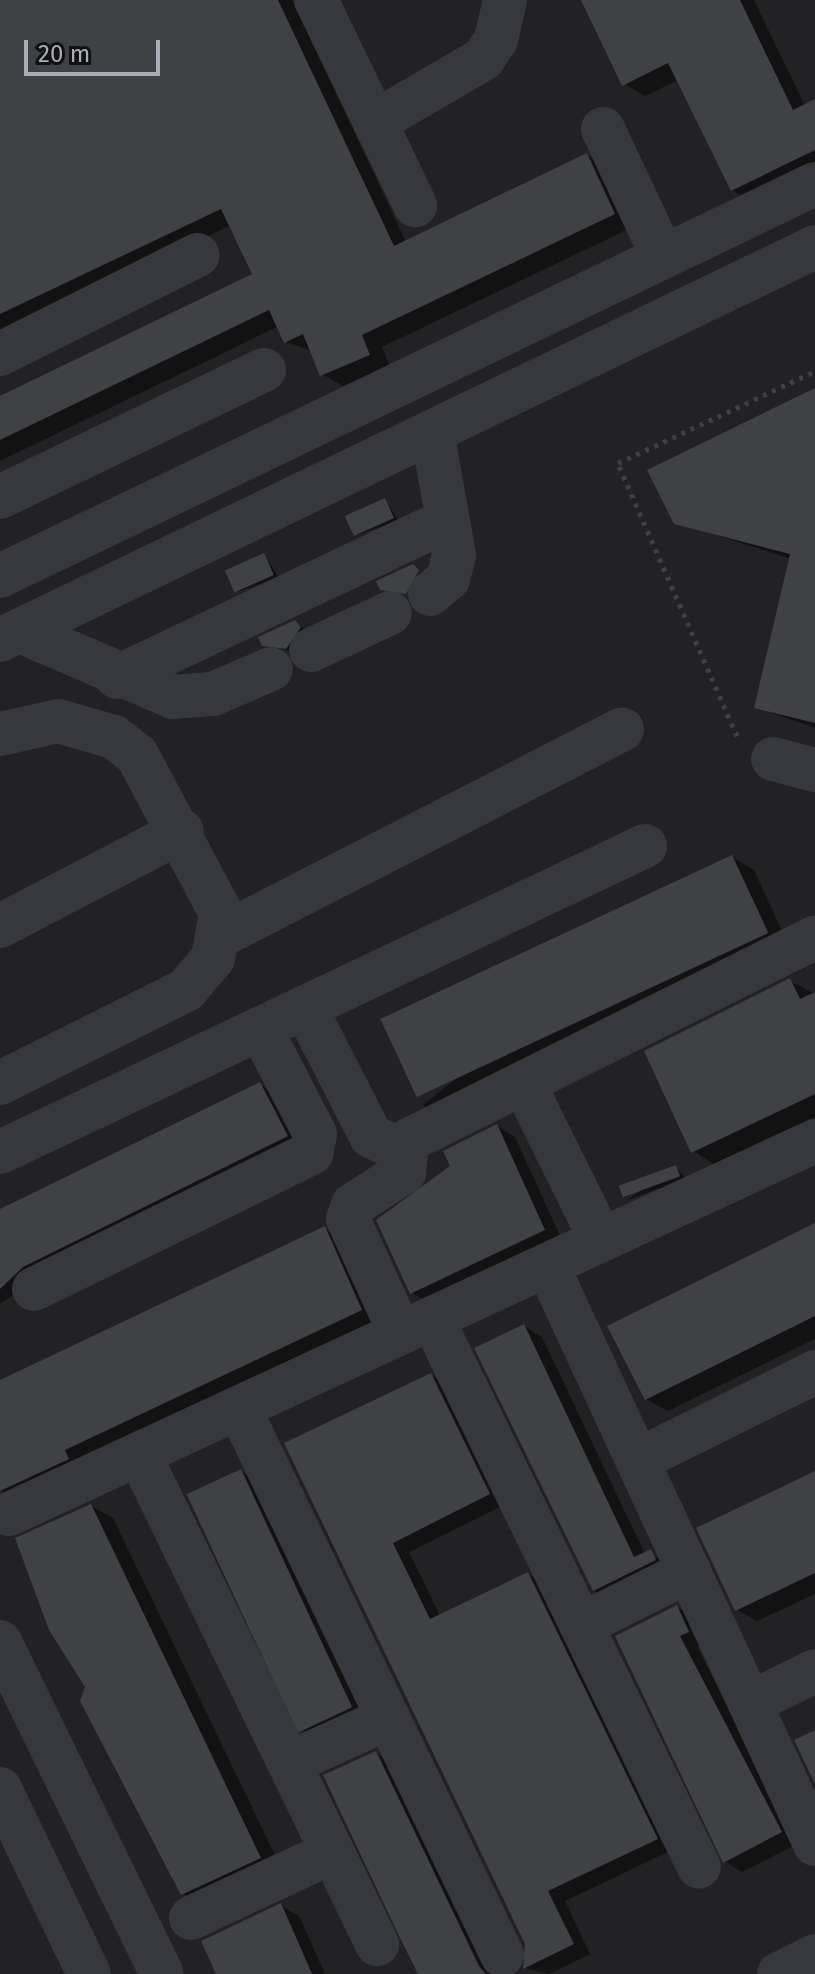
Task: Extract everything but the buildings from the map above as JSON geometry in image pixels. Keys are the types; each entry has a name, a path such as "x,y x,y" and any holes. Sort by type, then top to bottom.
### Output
{"street":[{"path":"316,0 415,205"},
{"path":"375,122 483,59 496,40 505,0"},
{"path":"603,129 663,257"},
{"path":"0,576 815,184"},
{"path":"10,636 815,247"},
{"path":"0,354 198,255"},
{"path":"577,298 602,350"},
{"path":"0,497 264,370"},
{"path":"430,594 453,568 432,432"},
{"path":"117,677 447,520"},
{"path":"311,650 390,613"},
{"path":"10,636 149,692 193,698 271,669"},
{"path":"0,734 58,721 114,737 155,777 214,892 220,936 213,958 186,990 0,1083"},
{"path":"220,936 622,729"},
{"path":"773,759 815,770"},
{"path":"0,926 182,831"},
{"path":"0,1152 645,846"},
{"path":"305,1007 371,1136 407,1145 815,938"},
{"path":"34,1289 311,1153 315,1134 260,1028"},
{"path":"525,1086 601,1240"},
{"path":"9,1514 815,1141"},
{"path":"407,1145 404,1172 353,1205 348,1219 416,1326 581,1625 699,1867"},
{"path":"547,1265 815,1844"},
{"path":"638,1460 815,1372"},
{"path":"239,1408 502,1955"},
{"path":"139,1454 377,1944"},
{"path":"581,1625 689,1571"},
{"path":"0,1642 162,1974"},
{"path":"750,1703 815,1671"},
{"path":"289,1763 388,1718"},
{"path":"60,1765 1,1792 89,1974"},
{"path":"191,1918 332,1852"},
{"path":"779,1974 815,1956"}],"path":[{"path":"773,759 745,755 618,463 815,371"}],"shaded area":[{"path":"0,0 815,0 815,1974 0,1974"}]}
